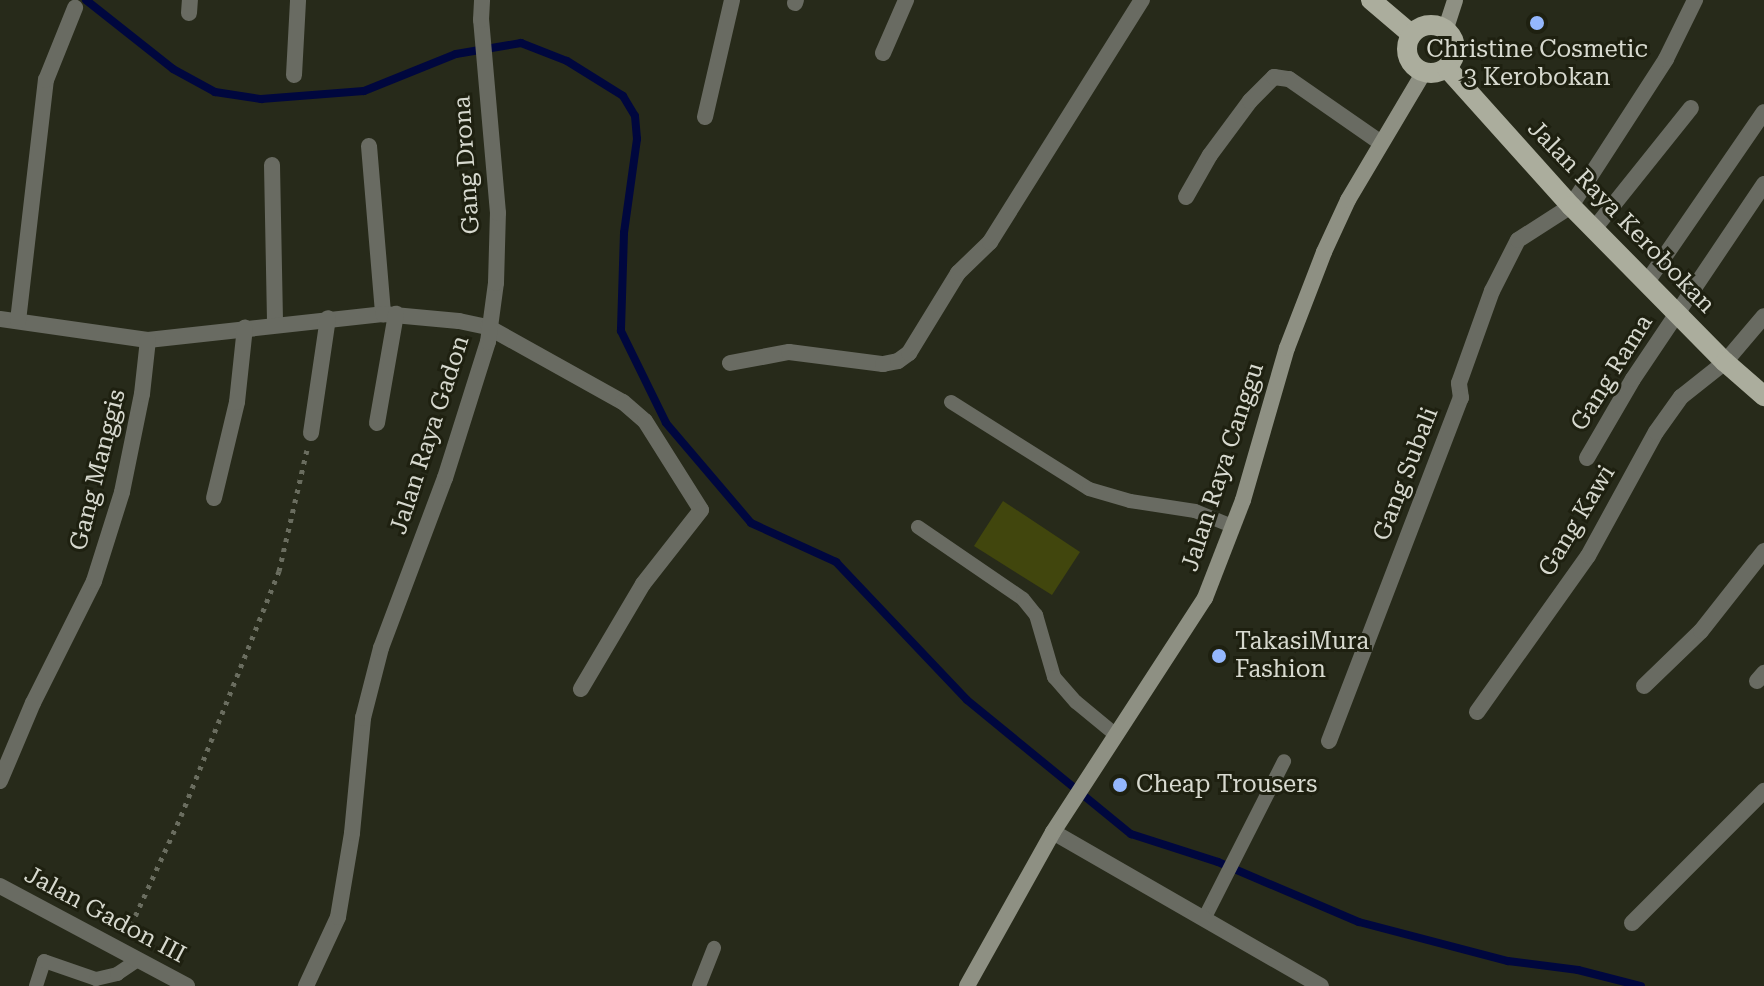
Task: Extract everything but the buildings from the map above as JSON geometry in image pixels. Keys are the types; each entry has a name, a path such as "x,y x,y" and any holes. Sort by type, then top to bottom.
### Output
{"main road":[{"path":"1371,0 1411,34"},
{"path":"1446,28 1455,0"},
{"path":"1434,24 1446,28 1452,35 1456,52 1447,68 1436,73 1415,68 1407,52 1411,34 1421,26 1434,24"},
{"name":"Jalan Raya Kerobokan","path":"1447,68 1571,206 1725,362 1764,396"},
{"name":"Jalan Raya Canggu","path":"967,986 1053,832 1205,598 1243,500 1287,348 1324,252 1381,143 1424,72"}],"street":[{"path":"294,75 298,0"},
{"name":"Gang Drona","path":"482,0 498,213 496,283 488,327"},
{"path":"705,117 732,0"},
{"path":"883,53 906,0"},
{"path":"730,363 789,352 867,365 898,361 909,353 958,273 990,242 1142,0"},
{"path":"1571,206 1666,59 1695,0"},
{"path":"18,321 46,80 75,8"},
{"path":"1186,197 1210,155 1250,101 1274,77 1289,79 1381,143"},
{"path":"1594,229 1691,108"},
{"path":"1647,282 1764,112"},
{"path":"369,146 389,314 377,423"},
{"path":"272,165 275,324"},
{"name":"Gang Rama","path":"1587,458 1633,379 1764,184"},
{"name":"Gang Subali","path":"1329,741 1461,398 1459,383 1492,291 1518,240 1571,206"},
{"name":"Jalan Raya Gadon","path":"0,319 148,340 328,318 389,314 488,327 488,342 445,478 381,648 363,718 338,917 306,986"},
{"name":"Gang Kawi","path":"1477,712 1588,556 1656,432 1681,397 1725,362 1764,316"},
{"path":"311,433 328,318"},
{"path":"214,498 237,402 245,327"},
{"path":"488,327 623,402 645,421 701,510 643,584 581,689"},
{"name":"Gang Manggis","path":"0,781 40,688 94,581 122,492 142,394 148,340"},
{"path":"1644,686 1696,637 1764,551"},
{"path":"1632,923 1764,791"},
{"path":"1053,832 1318,985"},
{"name":"Jalan Gadon III","path":"0,886 187,986"}],"lane":[{"path":"951,402 1089,489 1130,501 1195,511 1232,526"},
{"path":"918,527 1023,599 1036,615 1054,677 1076,702 1116,735"},
{"path":"1204,919 1284,761"},
{"path":"699,986 714,948"},
{"path":"36,986 44,961 96,979 117,974 138,960"}],"path":[{"path":"119,949 181,816 279,571 311,433"}],"green space":[{"path":"1003,501 1080,552 1052,595 974,546"}],"waterway":[{"path":"86,0 173,69 215,92 261,99 364,91 456,54 521,43 567,61 623,96 635,116 637,139 624,233 621,331 666,423 751,523 836,562 967,700 1131,834 1218,862 1359,922 1508,961 1578,970 1641,986"}],"place":[{"name":"Christine Cosmetic 3 Kerobokan","path":"1537,23"},
{"name":"TakasiMura Fashion","path":"1219,656"},
{"name":"Cheap Trousers","path":"1120,785"}]}
